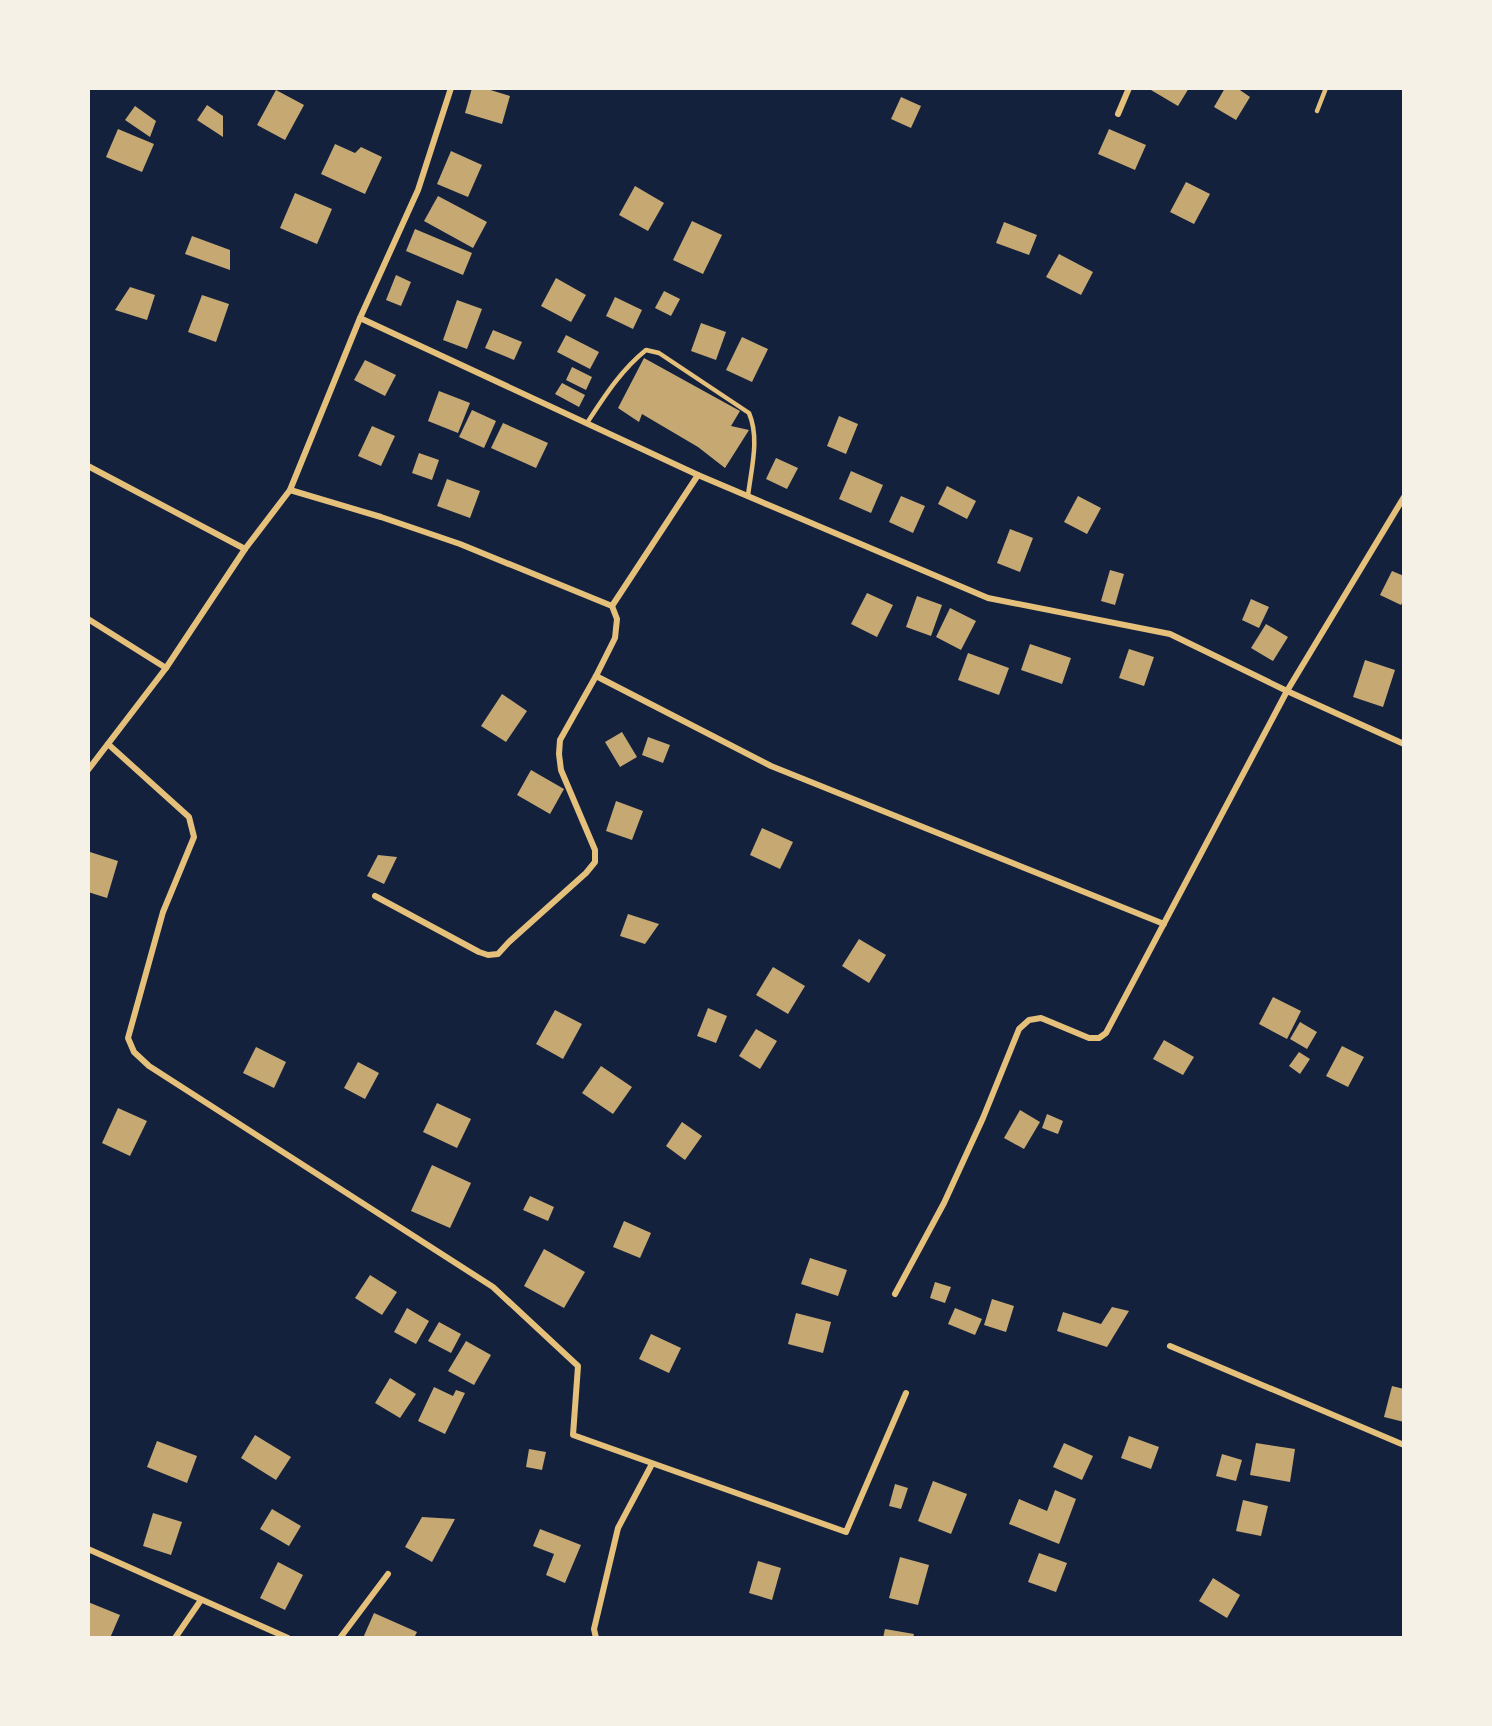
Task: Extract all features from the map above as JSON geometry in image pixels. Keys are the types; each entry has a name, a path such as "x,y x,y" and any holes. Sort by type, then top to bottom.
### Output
{"street":[{"path":"88,770 166,668 245,549 290,490 360,318 418,190 451,88"},
{"path":"1118,114 1129,88"},
{"path":"360,318 698,475 988,598 1170,634 1287,691 1404,744"},
{"path":"88,466 245,549"},
{"path":"612,606 698,475"},
{"path":"290,490 381,517 460,544 612,606 617,619 615,638 560,740 561,770 595,850 595,862 586,873 498,954 488,955 479,952 375,896"},
{"path":"895,1294 944,1203 1019,1029 1029,1020 1041,1018 1089,1038 1099,1038 1106,1033 1287,691 1404,496"},
{"path":"88,619 166,668"},
{"path":"596,676 771,766 1164,924"},
{"path":"108,744 189,817 194,837 163,912 128,1038 134,1052 149,1066 494,1287 578,1366 573,1435 846,1532 906,1393"},
{"path":"1170,1346 1404,1445"},
{"path":"596,1638 594,1629 618,1528 652,1464"},
{"path":"88,1549 288,1638"},
{"path":"340,1638 388,1574"},
{"path":"175,1638 201,1600"}],"lane":[{"path":"1317,111 1326,88"},
{"path":"586,423 617,378 638,356 646,350 659,353 749,413 755,437 748,496"}],"building":[{"path":"472,88 484,88 510,96 502,124 465,113"},
{"path":"1152,88 1189,88 1178,106 1151,90"},
{"path":"1225,88 1237,88 1250,97 1236,120 1214,107"},
{"path":"276,90 304,105 285,140 257,125"},
{"path":"901,97 921,106 911,128 891,119"},
{"path":"207,105 223,116 223,137 197,120"},
{"path":"135,106 156,121 150,137 125,120"},
{"path":"118,129 154,144 142,172 106,157"},
{"path":"1109,129 1146,145 1135,170 1098,154"},
{"path":"335,144 355,153 361,147 382,157 365,194 321,174"},
{"path":"451,151 482,165 468,197 437,184"},
{"path":"1186,182 1210,194 1194,224 1170,212"},
{"path":"635,186 664,203 648,231 619,215"},
{"path":"295,193 332,209 317,244 280,228"},
{"path":"438,196 487,222 473,248 424,221"},
{"path":"692,221 722,235 703,274 673,260"},
{"path":"1004,222 1037,235 1029,255 996,243"},
{"path":"415,229 472,253 463,275 406,251"},
{"path":"192,236 230,250 230,270 185,254"},
{"path":"1059,254 1093,272 1081,295 1046,277"},
{"path":"396,275 411,282 401,306 386,300"},
{"path":"556,278 586,295 571,322 541,306"},
{"path":"130,287 155,295 147,320 115,310"},
{"path":"664,291 680,299 671,316 655,308"},
{"path":"202,295 229,304 216,342 188,332"},
{"path":"615,297 642,310 633,329 606,316"},
{"path":"457,300 482,309 467,349 443,340"},
{"path":"701,323 726,332 716,360 691,351"},
{"path":"493,330 522,342 514,360 485,348"},
{"path":"566,335 599,352 590,369 557,352"},
{"path":"742,337 768,349 752,382 726,370"},
{"path":"644,358 740,411 731,426 749,430 725,468 698,447 642,414 639,422 618,408"},
{"path":"365,360 396,375 385,396 354,380"},
{"path":"572,367 592,377 586,390 566,380"},
{"path":"562,383 585,395 579,407 555,394"},
{"path":"439,391 470,403 458,433 428,421"},
{"path":"472,410 496,421 484,448 459,437"},
{"path":"839,416 858,424 846,454 827,446"},
{"path":"503,423 548,443 536,468 491,448"},
{"path":"372,426 395,436 381,466 358,456"},
{"path":"419,453 439,460 432,480 412,473"},
{"path":"776,458 798,468 787,489 766,479"},
{"path":"851,471 883,485 871,513 839,499"},
{"path":"447,479 480,491 470,518 437,506"},
{"path":"947,486 976,501 967,519 938,504"},
{"path":"901,496 925,506 913,533 889,522"},
{"path":"1078,496 1101,508 1087,534 1064,522"},
{"path":"1010,529 1033,538 1020,572 997,563"},
{"path":"1110,570 1124,574 1115,605 1101,601"},
{"path":"1392,571 1404,576 1404,599 1401,605 1380,595"},
{"path":"867,593 893,605 877,637 851,624"},
{"path":"917,596 942,605 931,636 906,627"},
{"path":"1251,599 1269,607 1259,628 1242,620"},
{"path":"950,608 976,621 961,650 936,637"},
{"path":"1266,624 1288,637 1273,661 1251,648"},
{"path":"1030,644 1071,658 1062,684 1021,670"},
{"path":"1129,649 1154,657 1144,686 1119,678"},
{"path":"968,653 1009,668 999,695 958,680"},
{"path":"1365,660 1395,670 1383,707 1353,697"},
{"path":"502,694 527,711 506,742 481,726"},
{"path":"622,732 637,757 620,767 605,742"},
{"path":"648,737 670,745 663,763 642,755"},
{"path":"531,770 564,789 550,814 517,795"},
{"path":"616,801 643,811 632,840 606,831"},
{"path":"762,828 793,842 780,869 750,855"},
{"path":"90,852 118,861 107,898 88,892"},
{"path":"378,855 397,857 384,884 367,876"},
{"path":"628,914 659,924 645,944 620,936"},
{"path":"859,939 886,955 869,983 842,966"},
{"path":"773,967 805,986 788,1014 756,995"},
{"path":"1273,997 1301,1011 1287,1039 1259,1024"},
{"path":"708,1008 727,1016 716,1043 697,1036"},
{"path":"555,1010 582,1024 563,1059 536,1044"},
{"path":"1300,1022 1317,1032 1307,1049 1290,1039"},
{"path":"756,1029 777,1041 760,1069 739,1056"},
{"path":"1164,1040 1194,1057 1183,1075 1153,1059"},
{"path":"1342,1046 1364,1057 1348,1087 1326,1076"},
{"path":"256,1047 286,1062 274,1088 243,1073"},
{"path":"1299,1052 1310,1059 1300,1074 1289,1066"},
{"path":"358,1062 379,1073 365,1099 344,1088"},
{"path":"601,1066 632,1087 613,1114 582,1093"},
{"path":"437,1103 471,1119 457,1148 423,1132"},
{"path":"118,1108 147,1121 130,1156 102,1143"},
{"path":"1020,1110 1040,1122 1024,1149 1004,1138"},
{"path":"1047,1114 1063,1121 1058,1134 1042,1128"},
{"path":"682,1122 702,1136 685,1160 666,1146"},
{"path":"432,1165 471,1183 450,1228 411,1211"},
{"path":"530,1196 554,1207 548,1221 523,1210"},
{"path":"624,1221 651,1233 640,1258 613,1247"},
{"path":"544,1249 585,1272 564,1308 524,1286"},
{"path":"810,1258 847,1270 838,1296 801,1284"},
{"path":"370,1275 397,1292 382,1315 355,1298"},
{"path":"935,1282 951,1287 945,1303 930,1298"},
{"path":"992,1299 1014,1306 1006,1332 984,1325"},
{"path":"1112,1307 1129,1311 1107,1347 1057,1331 1063,1312 1101,1324"},
{"path":"407,1308 429,1321 416,1344 394,1332"},
{"path":"955,1308 982,1319 975,1335 948,1324"},
{"path":"796,1313 831,1322 823,1353 788,1344"},
{"path":"439,1322 461,1334 451,1353 428,1341"},
{"path":"651,1334 681,1348 669,1373 639,1359"},
{"path":"466,1341 491,1355 474,1385 448,1371"},
{"path":"390,1378 416,1394 400,1418 375,1403"},
{"path":"1392,1386 1404,1389 1404,1422 1384,1417"},
{"path":"434,1387 453,1396 456,1390 465,1393 445,1434 418,1421"},
{"path":"255,1435 291,1457 276,1480 241,1458"},
{"path":"1129,1436 1159,1447 1151,1469 1121,1458"},
{"path":"157,1441 197,1456 187,1483 147,1467"},
{"path":"1064,1443 1093,1456 1082,1480 1053,1467"},
{"path":"1256,1443 1295,1449 1290,1482 1250,1475"},
{"path":"529,1449 546,1452 542,1470 526,1467"},
{"path":"1222,1454 1242,1460 1236,1481 1216,1476"},
{"path":"933,1481 967,1494 951,1534 918,1521"},
{"path":"895,1484 908,1488 901,1509 889,1506"},
{"path":"1055,1490 1076,1499 1059,1544 1009,1524 1019,1499 1047,1511"},
{"path":"1243,1500 1268,1506 1261,1536 1236,1531"},
{"path":"272,1509 301,1526 289,1546 260,1529"},
{"path":"153,1513 182,1522 171,1555 143,1546"},
{"path":"422,1517 455,1519 432,1562 405,1547"},
{"path":"540,1529 581,1545 565,1583 546,1575 554,1554 533,1546"},
{"path":"1039,1553 1067,1563 1056,1592 1028,1582"},
{"path":"900,1557 929,1565 918,1605 889,1598"},
{"path":"758,1561 781,1568 772,1600 749,1593"},
{"path":"278,1562 303,1575 285,1610 260,1598"},
{"path":"1213,1578 1240,1595 1227,1618 1199,1601"},
{"path":"88,1602 120,1615 110,1638 88,1638"},
{"path":"374,1613 417,1632 414,1638 363,1638"},
{"path":"885,1629 914,1634 913,1638 883,1638"}]}
